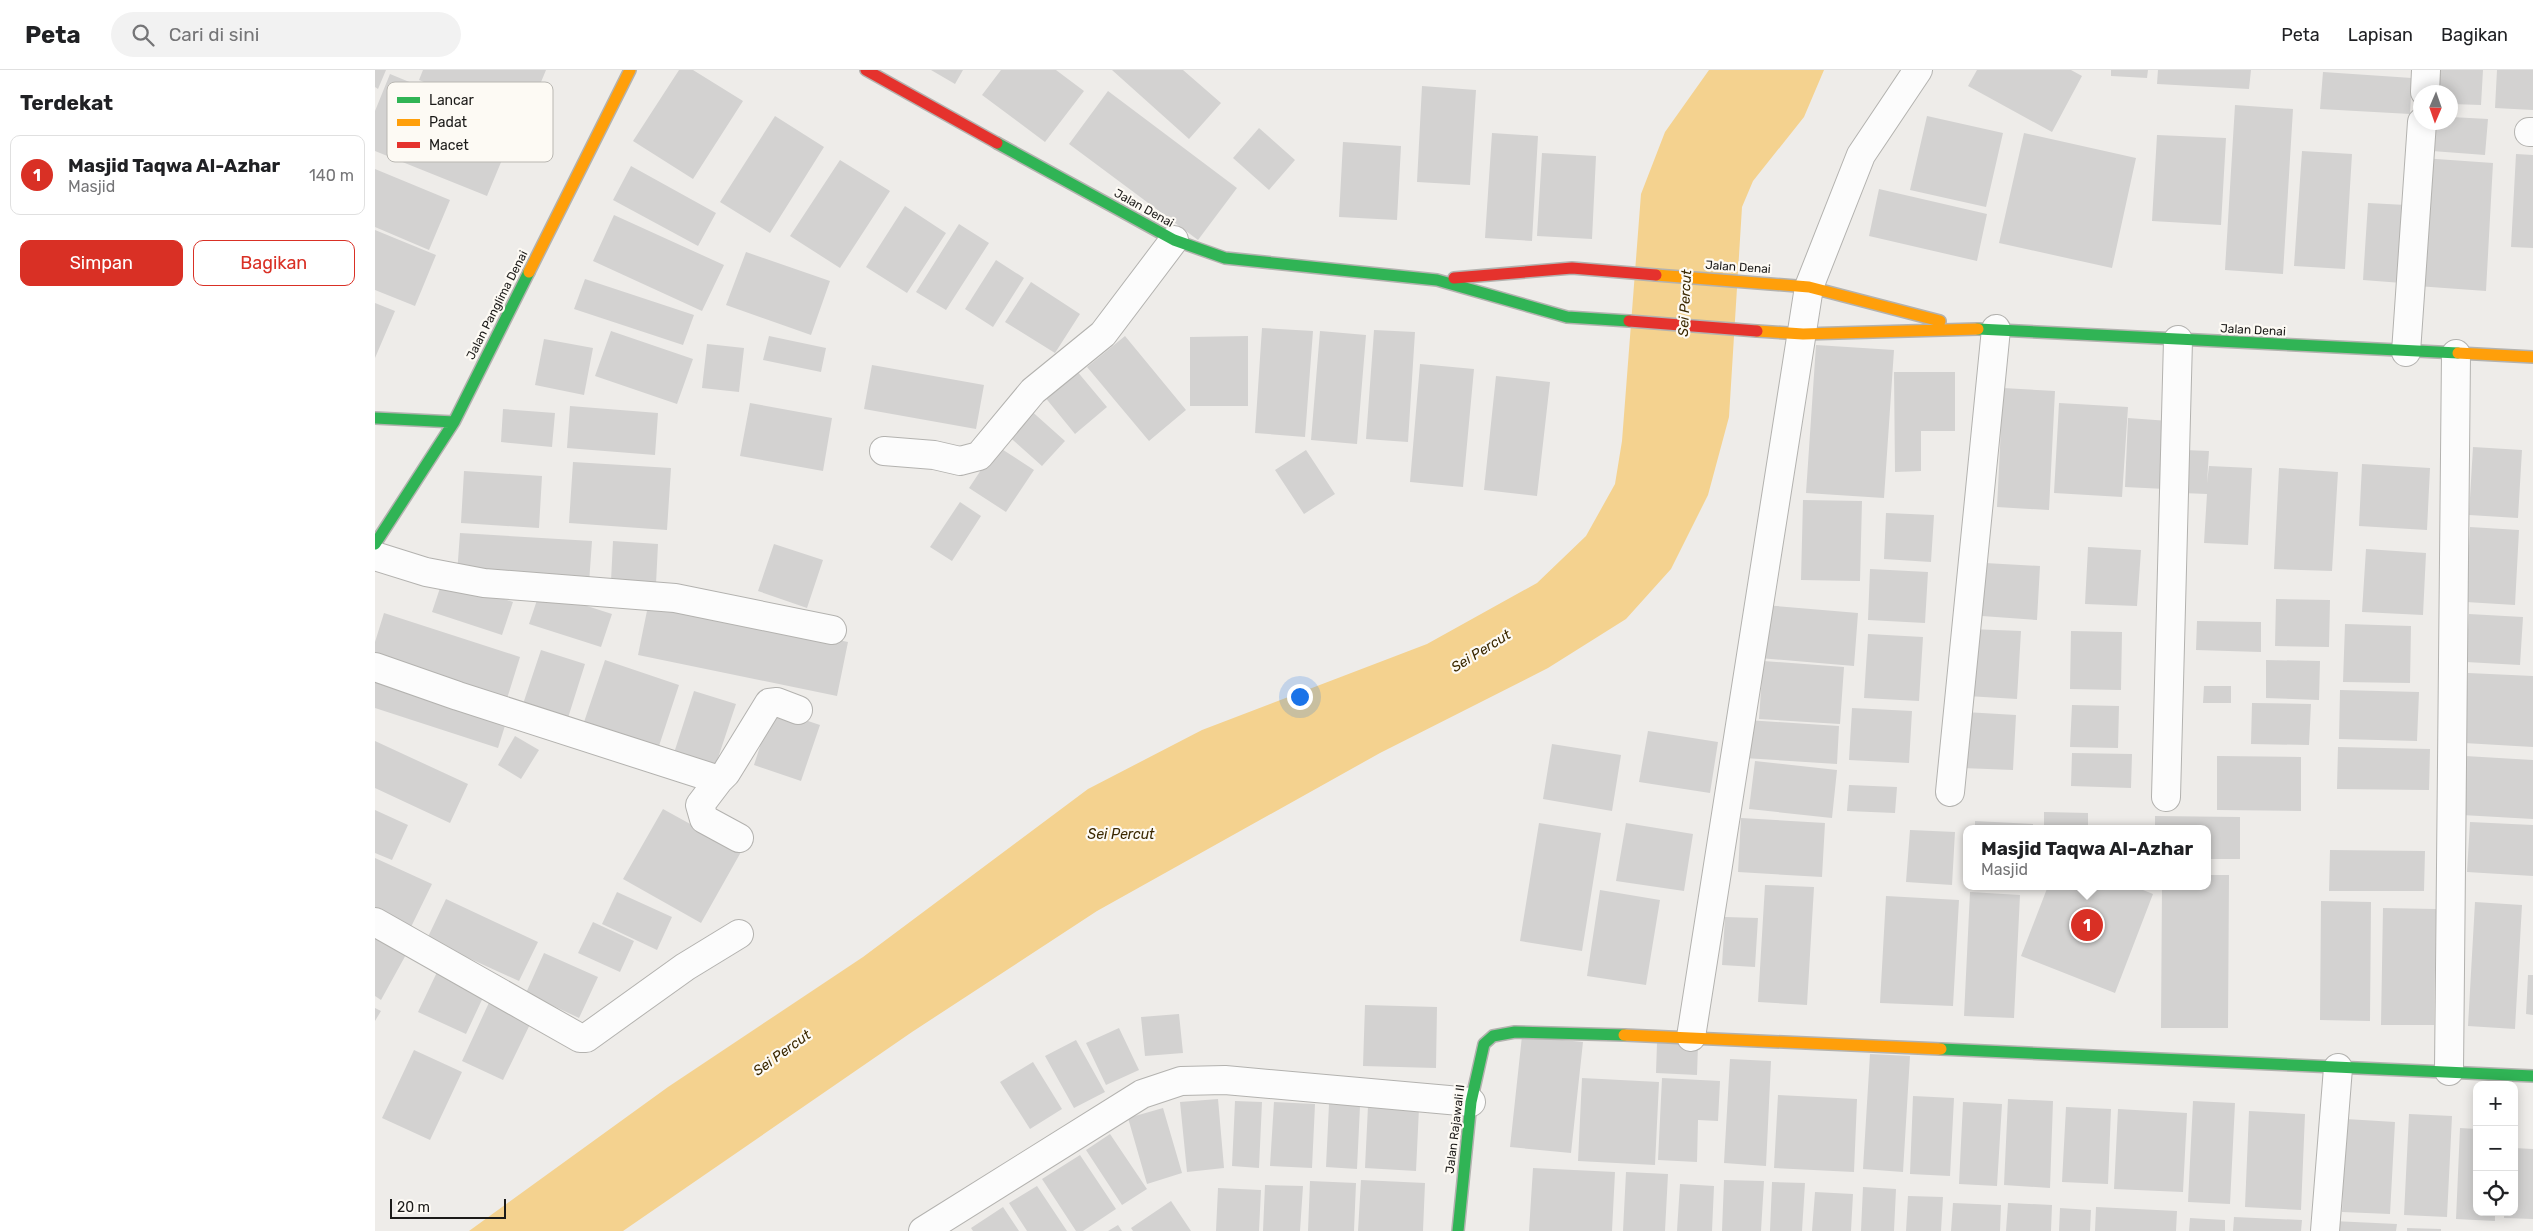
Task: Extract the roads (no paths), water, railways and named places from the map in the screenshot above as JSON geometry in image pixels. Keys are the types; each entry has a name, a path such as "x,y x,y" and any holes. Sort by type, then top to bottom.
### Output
{"main road":[{"name":"Jalan Panglima Denai","path":"375,544 454,422 631,70"},
{"name":"Jalan Denai","path":"866,70 1174,240 1225,258 1437,280 1567,317 1803,334 1984,329 2533,357"},
{"name":"Jalan Denai","path":"1437,280 1572,268 1809,287 1984,329"},
{"path":"375,418 454,422"},
{"name":"Jalan Rajawali II","path":"1458,1231 1471,1102 1480,1055 1485,1044 1493,1036 1515,1032 1691,1037"},
{"path":"1691,1037 2533,1076"}],"street":[{"path":"1691,1037 1809,287 1861,155 1918,70"},
{"path":"2425,85 2426,70"},
{"path":"2406,352 2422,130"},
{"path":"884,451 934,455 960,462 979,456 1033,390 1103,334 1174,240"},
{"path":"1950,792 1984,329"},
{"path":"2166,797 2178,340"},
{"path":"2449,1071 2456,354"},
{"path":"375,556 426,572 484,583 675,598 832,630"},
{"path":"375,666 458,696 719,780"},
{"path":"739,838 704,819 701,813 701,806 726,773 769,704 777,702 798,710"},
{"path":"375,922 580,1038 591,1036 685,967 739,934"},
{"path":"2325,1231 2337,1068"},
{"path":"923,1231 1142,1094 1181,1081 1225,1080 1471,1102"}],"water":[{"name":"Sei Percut","path":"1709,70 1824,70 1804,117 1753,181 1742,207 1729,417 1708,495 1671,569 1626,619 1548,668 1380,753 1097,911 912,1032 623,1231 469,1231 668,1087 863,957 1088,789 1202,730 1427,644 1537,583 1586,536 1615,484 1622,441 1641,194 1665,132"}],"place":[{"name":"Masjid Taqwa Al-Azhar","path":"2087,925"}]}
